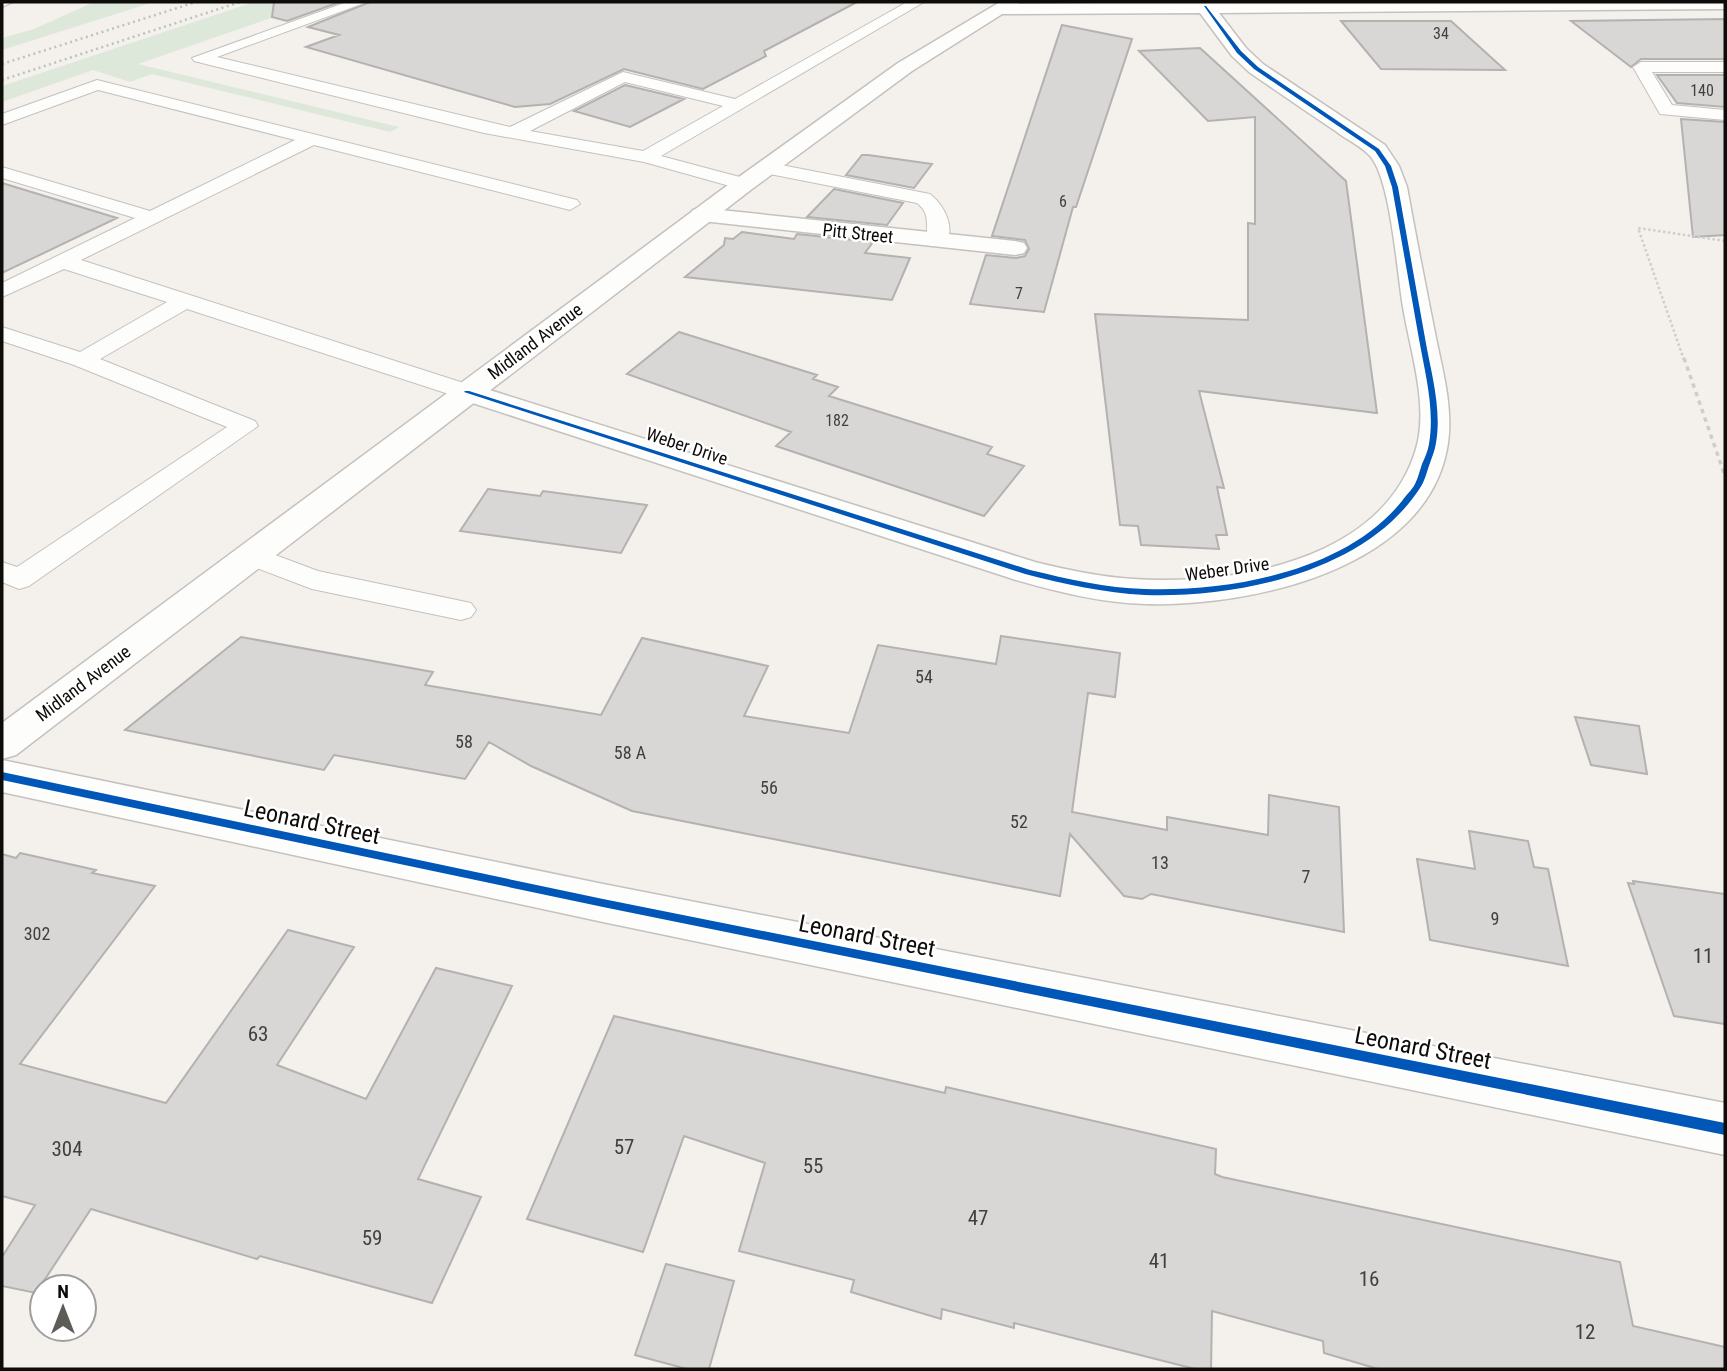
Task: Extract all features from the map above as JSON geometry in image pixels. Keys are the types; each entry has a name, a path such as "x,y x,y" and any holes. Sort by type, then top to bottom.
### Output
{"street":[{"path":"1006,5 1205,7 1725,4"},
{"name":"Midland Avenue","path":"2,744 701,215 905,67 1006,5"},
{"name":"Weber Drive","path":"467,392 1028,572 1088,586 1149,593 1212,590 1275,579 1361,542 1394,517 1418,488 1432,449 1435,411 1395,187 1388,166 1377,150 1256,68 1239,52 1205,7"},
{"name":"Pitt Street","path":"701,215 1015,248"},
{"name":"Leonard Street","path":"2,776 603,903 1725,1129"}],"lane":[{"path":"360,2 200,58 512,133 755,176 923,198 934,206 940,217 938,242"},
{"path":"646,157 917,2"},
{"path":"1725,68 1641,67 1666,110 1725,115"},
{"path":"512,133 623,77 740,105"},
{"path":"2,120 97,85 570,204"},
{"path":"2,291 310,140"},
{"path":"2,172 154,218"},
{"path":"65,262 467,392"},
{"path":"82,360 185,300"},
{"path":"2,334 82,360 246,426 19,579 2,571"},
{"path":"251,555 312,579 461,610"}],"path":[{"path":"1725,241 1637,228 1725,476"}],"green space":[{"path":"94,2 154,2 2,50 2,38 34,29"},
{"path":"254,2 317,2 138,64 399,127 390,132 152,74 130,82 93,70 2,102 2,86"}],"building":[{"path":"274,2 340,2 287,21 272,17"},
{"path":"370,2 857,2 764,51 766,56 703,89 624,69 550,104 515,107 306,47 339,35 308,27"},
{"path":"1725,19 1725,59 1641,59 1631,67 1571,21"},
{"path":"1341,21 1451,21 1505,70 1381,69"},
{"path":"1062,25 1132,39 1076,207 1073,207 1044,312 970,304 986,255 1016,258 1025,256 1029,249 1025,240 992,236"},
{"path":"1200,48 1346,181 1377,413 1199,391 1224,488 1217,487 1227,535 1216,535 1219,549 1141,545 1138,526 1120,525 1095,314 1248,320 1248,223 1255,224 1255,117 1208,121 1139,51"},
{"path":"1657,75 1725,75 1725,107 1677,103"},
{"path":"625,85 684,99 630,127 574,111"},
{"path":"1681,119 1725,122 1725,235 1693,237"},
{"path":"862,155 932,164 914,188 846,175"},
{"path":"2,183 117,218 2,273"},
{"path":"834,189 903,203 887,225 807,217"},
{"path":"742,232 794,239 797,234 873,242 865,253 910,258 892,300 685,277 724,245 725,238 733,239"},
{"path":"679,332 817,375 813,379 838,387 829,396 992,447 987,454 1024,466 984,516 776,446 791,432 627,374"},
{"path":"488,489 540,496 543,491 647,505 621,553 460,531"},
{"path":"1001,636 1120,653 1115,697 1088,693 1072,812 1167,830 1167,817 1268,835 1269,795 1339,807 1344,932 1151,894 1142,899 1124,896 1070,834 1060,896 632,811 531,766 489,742 465,779 334,755 324,770 125,730 241,637 433,672 425,685 601,715 642,638 768,666 744,716 849,733 878,645 996,664"},
{"path":"1575,717 1639,726 1647,774 1591,765"},
{"path":"1469,831 1528,841 1534,867 1548,869 1568,966 1430,940 1417,859 1475,869"},
{"path":"20,853 96,870 92,873 155,886 20,1064 166,1103 288,930 354,947 277,1065 366,1099 436,968 512,986 418,1179 481,1197 432,1303 260,1256 257,1259 91,1209 49,1273 28,1273 28,1291 2,1286 2,1257 35,1205 2,1196 2,854 16,858"},
{"path":"1633,881 1725,894 1725,1024 1674,1016 1628,883 1634,884"},
{"path":"614,1016 945,1093 946,1087 1216,1149 1215,1174 1222,1177 1620,1262 1633,1326 1725,1347 1725,1369 1378,1369 1324,1353 1323,1341 1212,1311 1211,1369 1195,1369 1014,1323 1014,1328 942,1309 941,1319 851,1292 854,1280 739,1251 765,1163 684,1136 643,1252 527,1219"},
{"path":"666,1264 734,1281 709,1369 687,1369 635,1355"}],"railway":[{"path":"2,64 196,2"},
{"path":"2,80 240,2"}],"cycle path":[{"path":"467,392 1028,572 1088,585 1148,592 1187,592 1230,587 1275,578 1318,563 1359,544 1393,518 1418,486 1432,447 1434,433 1432,392 1395,187 1388,166 1377,150 1256,68 1239,52 1205,7"},
{"path":"2,776 603,903 1725,1129"}]}
